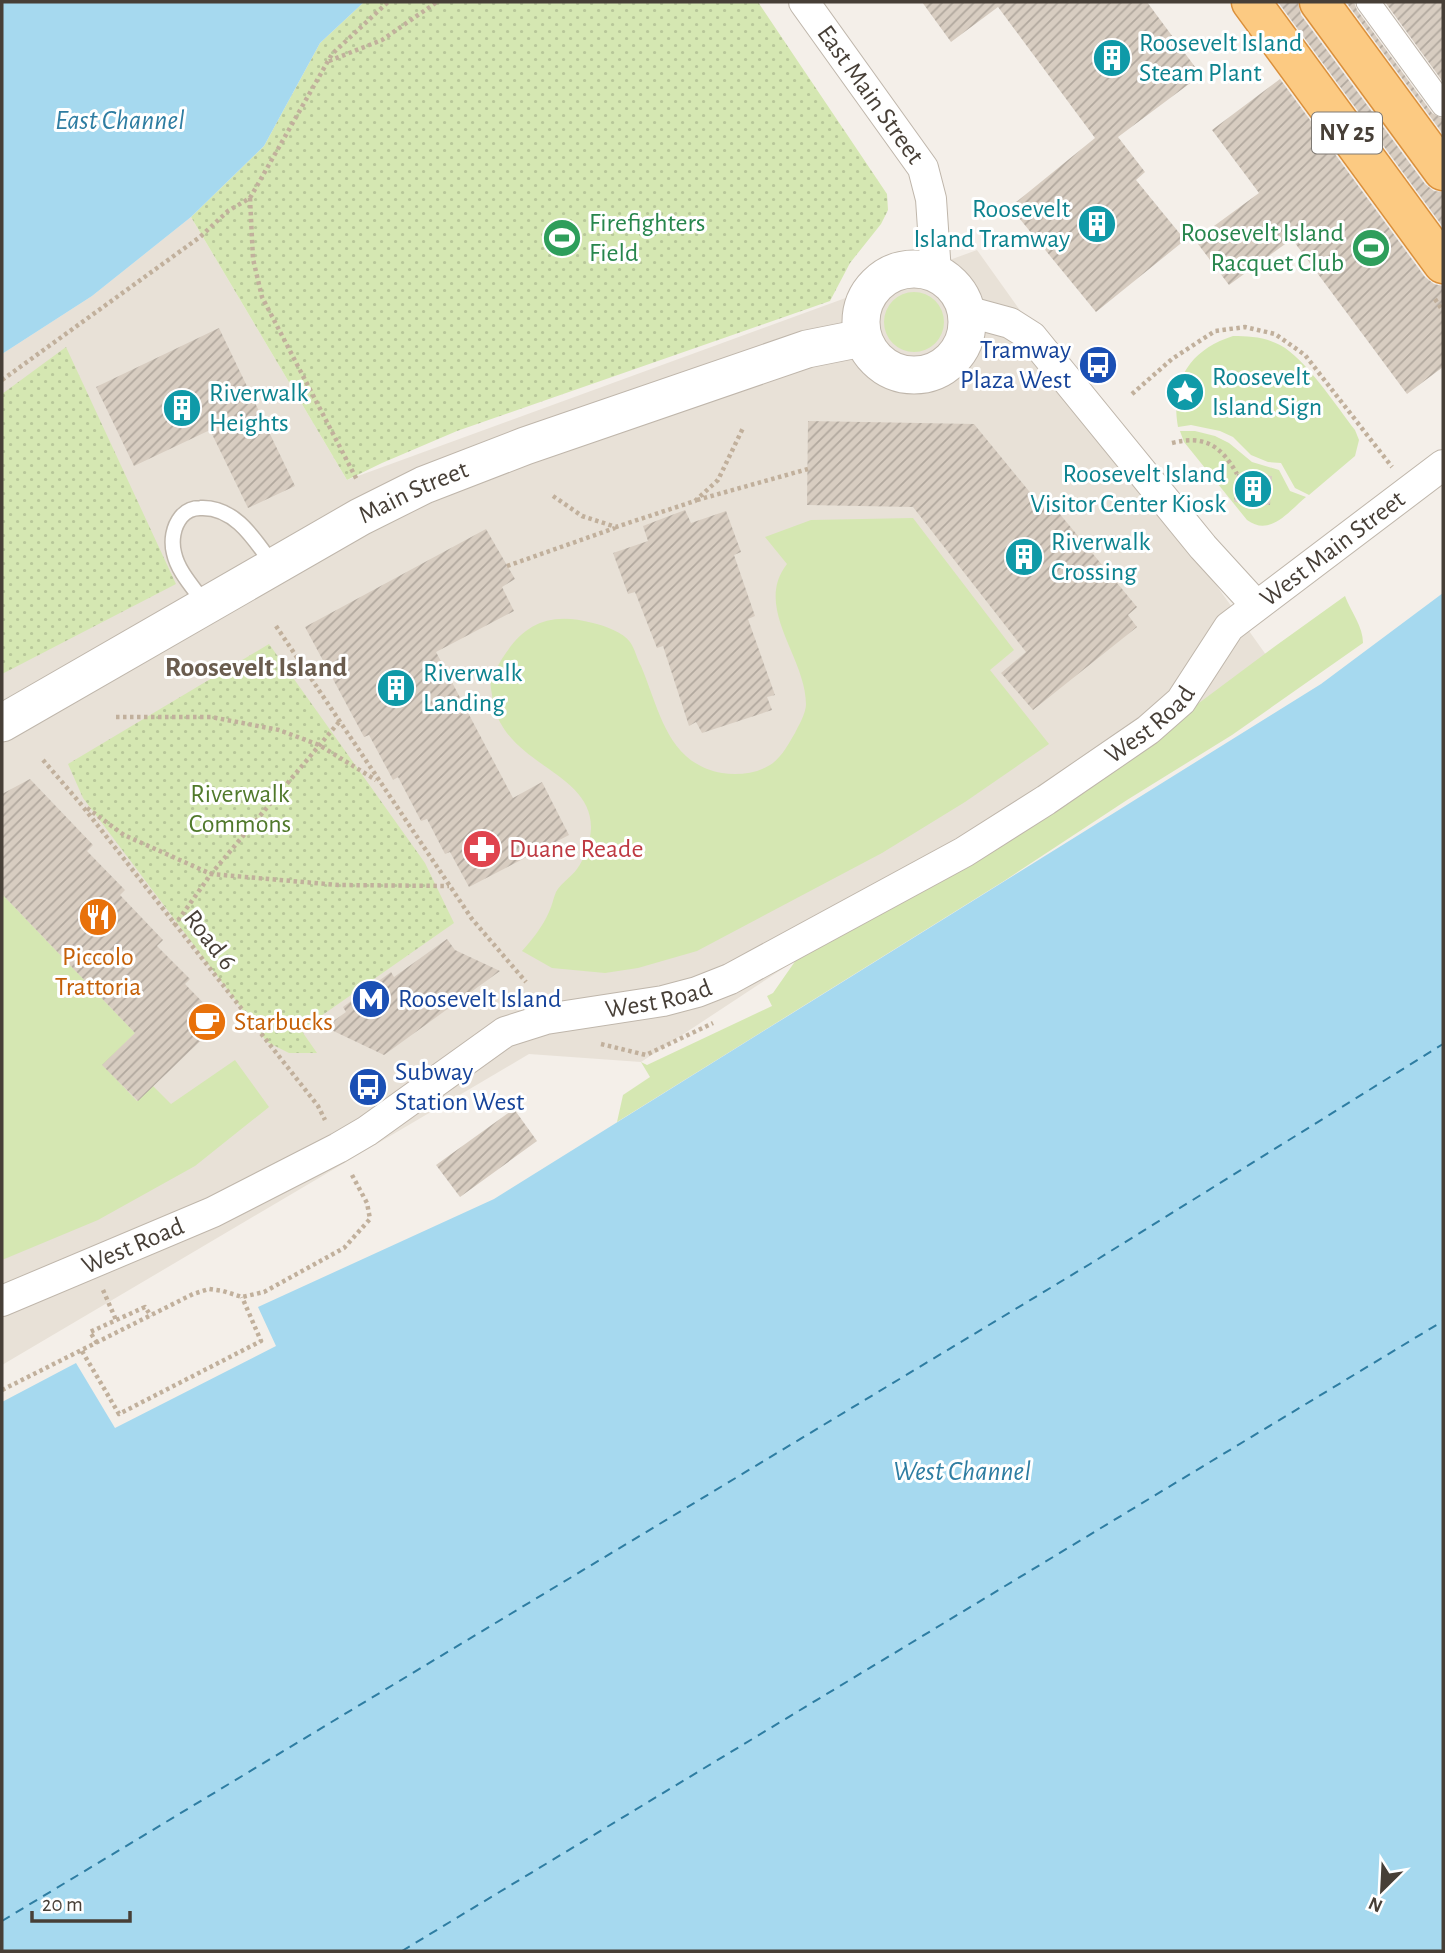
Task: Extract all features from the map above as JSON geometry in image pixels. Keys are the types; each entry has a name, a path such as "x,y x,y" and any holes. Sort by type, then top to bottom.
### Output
{"highway":[{"name":"NY 25","path":"1251,2 1443,264"},
{"path":"1272,2 1443,235"},
{"path":"1319,2 1443,171"},
{"name":"NY 25","path":"1339,2 1443,144"}],"street":[{"name":"East Main Street","path":"804,2 923,168 931,199 936,273"},
{"path":"1367,2 1443,105"},
{"path":"919,269 936,273 955,289 966,311 968,328 959,351 941,369 926,375 908,376 892,372 878,362 862,338 860,317 864,301 874,287 887,276 902,270 919,269"},
{"name":"West Main Street","path":"966,311 1010,323 1032,337 1203,547 1256,605 1443,465"},
{"name":"Main Street","path":"2,723 382,505 453,473 807,349 862,338"},
{"name":"West Road","path":"2,1301 213,1212 338,1148 367,1131 505,1032 546,1019 663,1001 697,992 730,979 964,852 1046,800 1166,716 1191,687 1229,627 1256,605"}],"lane":[{"path":"206,605 178,565 172,539 182,516 193,508 211,507 230,516 245,527 273,566"}],"path":[{"path":"2,380 200,237 228,211 250,198 332,54 388,2"},
{"path":"328,61 382,40 437,2"},
{"path":"250,198 253,259 262,297 358,481"},
{"path":"1132,394 1172,359 1215,331 1245,327 1275,334 1305,355 1393,468"},
{"path":"695,501 718,480 743,428"},
{"path":"1172,443 1188,439 1211,445 1228,458 1237,474"},
{"path":"507,566 695,501 808,468"},
{"path":"553,496 583,516 616,527"},
{"path":"276,626 472,919 526,982"},
{"path":"116,717 211,717 279,730 319,746 380,783"},
{"path":"174,926 211,874 339,722"},
{"name":"Road 6","path":"43,760 80,803 318,1106 367,1203 370,1219 344,1248 264,1293 242,1297"},
{"path":"80,803 124,835 211,874 338,885 450,886"},
{"path":"100,1283 116,1321"},
{"path":"2,1390 193,1294 209,1290 242,1297 261,1341 119,1414 82,1351"},
{"path":"97,1343 90,1332 145,1307 151,1316"}],"shaded area":[{"path":"191,217 347,480 977,250 1269,659 796,960 641,1062 529,1054 2,1365 2,354 92,296"}],"green space":[{"path":"364,2 758,2 887,194 888,210 881,224 850,263 830,301 457,431 347,480 191,217 264,146 320,43"},
{"path":"908,292 920,292 939,305 944,322 942,334 931,347 920,352 908,352 889,339 884,328 884,316 897,297"},
{"path":"1233,336 1269,340 1290,351 1320,384 1355,430 1359,440 1355,456 1309,495 1295,488 1281,463 1268,462 1251,455 1233,437 1220,431 1191,425 1178,427 1177,396 1186,370 1205,350"},
{"path":"66,347 176,584 2,674 2,394"},
{"path":"1180,431 1195,431 1229,443 1252,462 1279,470 1290,491 1306,497 1271,524 1255,525 1247,520 1184,442"},
{"path":"913,518 1014,650 990,670 1049,744 965,802 882,853 697,951 638,968 605,973 552,968 522,951 544,922 558,889 580,865 587,850 591,829 588,809 577,793 527,753 498,719 491,680 511,646 532,627 559,619 575,619 618,632 632,645 660,717 677,747 704,767 722,773 742,774 755,771 773,763 783,753 800,723 806,704 804,686 778,615 778,580 787,564 765,537 811,520"},
{"path":"1345,596 1359,625 1363,643 1232,735 1004,881 617,1122 623,1095 650,1077 641,1062 647,1065 772,1006 767,996 773,993 796,960 1089,785"},
{"name":"Riverwalk Commons","path":"269,644 425,863 454,923 301,1030 317,1053 289,1053 267,1042 83,798 68,764"},
{"path":"2,894 135,1033 103,1065 137,1101 153,1086 171,1104 235,1060 269,1107 195,1166 98,1220 2,1260"}],"water":[{"name":"East Channel","path":"2,2 364,2 320,43 264,146 191,217 92,296 2,354"},
{"name":"West Channel","path":"1443,593 1443,1951 2,1951 2,1402 76,1363 115,1428 276,1346 258,1307 494,1199 1321,684"}],"building":[{"path":"922,2 1147,2 1201,75 1118,137 1145,172 1136,180 1185,240 1096,312 1010,207 1095,138 998,7 951,42"},
{"path":"1278,2 1298,2 1301,15 1425,184 1434,191 1443,192 1443,227"},
{"path":"1346,2 1354,2 1357,10 1432,113 1443,119 1443,134"},
{"path":"1385,2 1443,2 1443,82"},
{"path":"1280,79 1425,277 1434,284 1443,286 1443,367 1407,394 1292,239 1229,285 1195,240 1259,193 1212,130"},
{"name":"Riverwalk Heights","path":"219,328 295,486 248,508 210,430 134,466 96,387"},
{"name":"Riverwalk Crossing","path":"808,421 974,424 1042,507 1049,501 1137,607 1128,615 1137,627 1033,710 1001,673 1026,652 913,507 807,505"},
{"name":"Roosevelt Island Visitor Center Kiosk","path":"1237,474 1272,476 1270,505 1234,502"},
{"path":"685,510 691,523 726,511 741,552 734,555 755,616 748,619 775,695 767,697 772,710 702,733 696,722 689,726 663,646 657,648 635,592 628,594 613,553 648,541 643,526"},
{"name":"Riverwalk Landing","path":"486,529 515,579 502,587 514,611 436,652 513,798 542,782 569,835 469,887 450,852 445,854 427,819 421,821 398,777 393,780 369,735 364,737 305,627"},
{"path":"30,779 93,845 87,851 125,890 120,895 163,940 157,946 190,979 185,984 221,1021 138,1101 102,1065 135,1033 2,894 2,794"},
{"path":"447,939 455,950 500,971 384,1055 325,1027 346,1012 343,1007 391,972 394,977"},
{"path":"514,1109 537,1141 460,1197 436,1165"}],"ferry route":[{"path":"2,1921 1090,1264 1443,1044"},
{"path":"402,1951 1443,1321"}],"place":[{"name":"Roosevelt Island Steam Plant","path":"1112,58"},
{"name":"Roosevelt Island Tramway","path":"1097,224"},
{"name":"Firefighters Field","path":"562,238"},
{"name":"Roosevelt Island Racquet Club","path":"1371,248"},
{"name":"Tramway Plaza West","path":"1098,365"},
{"name":"Roosevelt Island Sign","path":"1185,392"},
{"name":"Riverwalk Heights","path":"182,408"},
{"name":"Roosevelt Island Visitor Center Kiosk","path":"1253,489"},
{"name":"Riverwalk Crossing","path":"1024,557"},
{"name":"Riverwalk Landing","path":"396,688"},
{"name":"Duane Reade","path":"482,849"},
{"name":"Piccolo Trattoria","path":"98,917"},
{"name":"Roosevelt Island","path":"371,999"},
{"name":"Starbucks","path":"207,1022"},
{"name":"Subway Station West","path":"368,1087"}],"district":[{"name":"Roosevelt Island","path":"256,668"}]}
